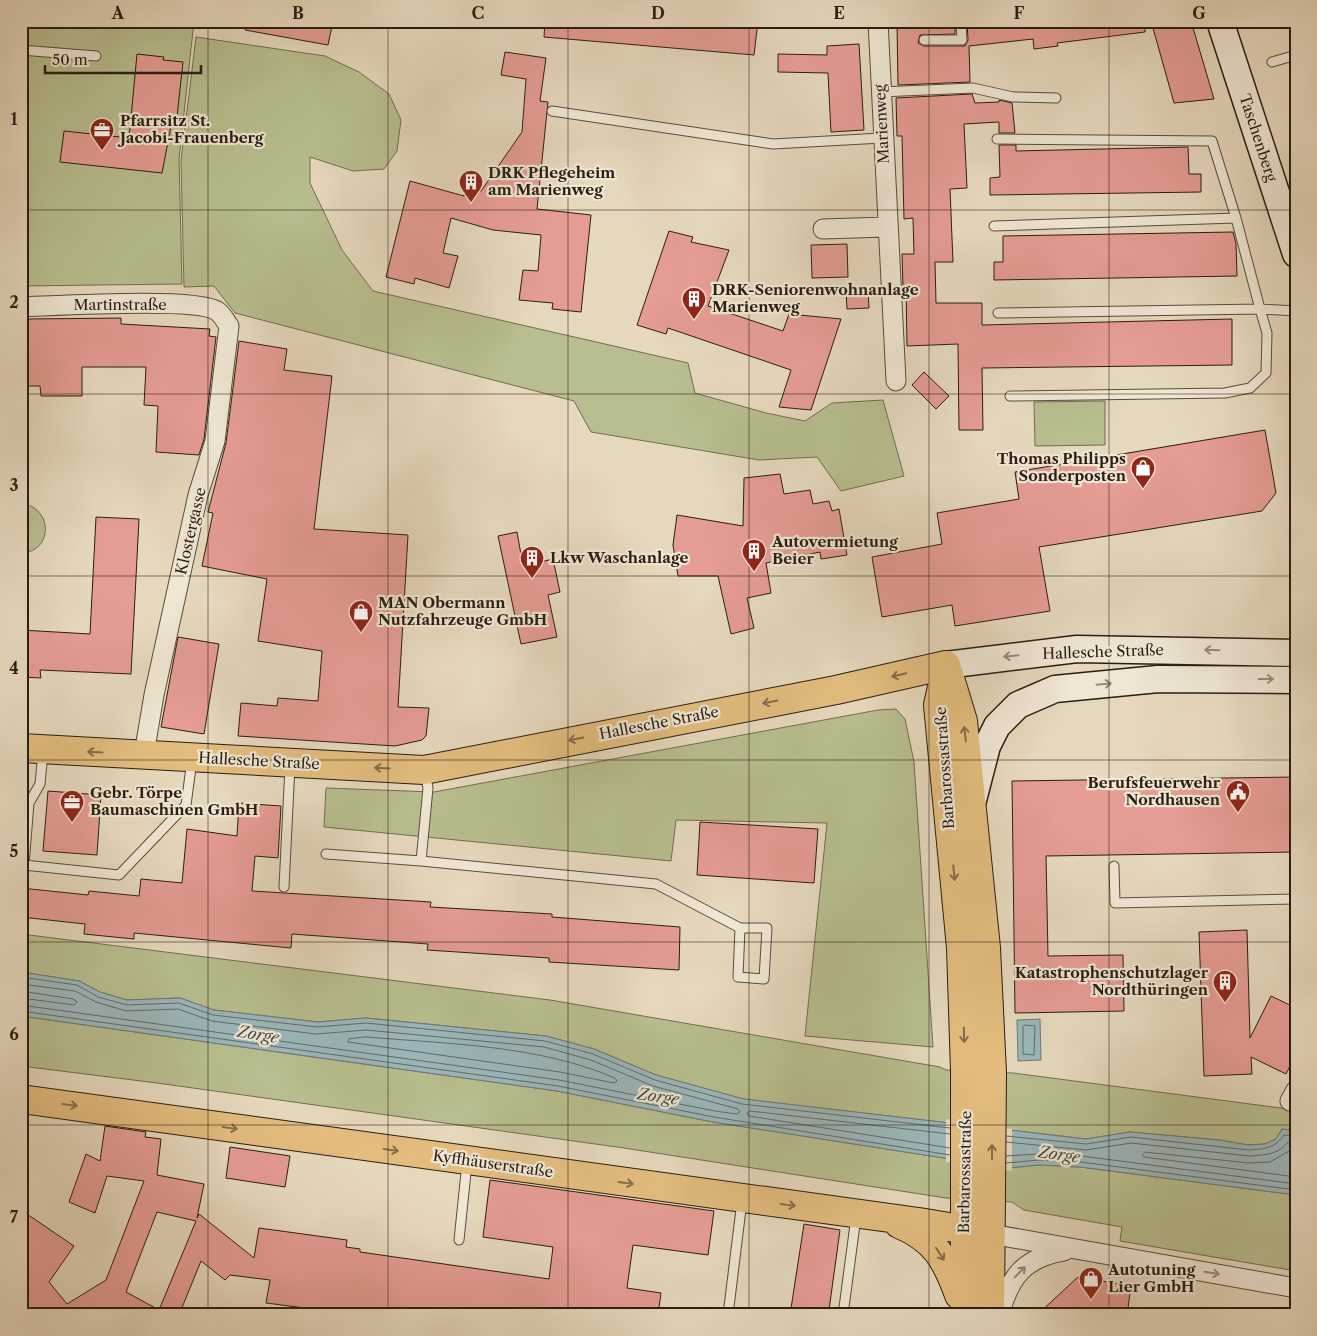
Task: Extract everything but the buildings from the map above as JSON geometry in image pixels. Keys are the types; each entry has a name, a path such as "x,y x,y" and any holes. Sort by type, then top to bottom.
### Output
{"main road":[{"name":"Taschenberg","path":"1220,21 1296,254"},
{"path":"1263,652 1296,638"},
{"name":"Hallesche Straße","path":"32,749 424,770 836,690 946,665 1077,649 1296,653"},
{"name":"Barbarossastraße","path":"946,665 963,721 973,800 986,948 978,1072 979,1200 991,1234 990,1315"},
{"name":"Barbarossastraße","path":"946,665 939,714 961,948 978,1072"},
{"name":"Hallesche Straße","path":"973,800 986,746 997,726 1018,705 1055,689 1158,679 1296,680"},
{"name":"Kyffhäuserstraße","path":"21,1099 991,1234"},
{"name":"Barbarossastraße","path":"964,1311 965,1229 979,1200"},
{"path":"862,1215 908,1228 934,1245 952,1276 964,1311"}],"street":[{"name":"Marienweg","path":"878,21 886,227 896,381"},
{"path":"823,229 886,227"},
{"name":"Martinstraße","path":"21,307 160,305 197,306 217,311"},
{"name":"Klostergasse","path":"144,754 154,695 196,502 215,441 229,326 217,311"},
{"path":"991,1234 1296,1288"},
{"path":"999,1315 1009,1286 1021,1270 1036,1258 1045,1254 1071,1249"}],"lane":[{"path":"924,40 962,40 961,21"},
{"path":"21,50 96,56"},
{"path":"1272,62 1296,55"},
{"path":"880,92 973,88 1013,97 1056,98"},
{"path":"552,111 774,144 882,138"},
{"path":"997,139 1212,141 1236,218 1267,333 1266,373 1250,388 1225,392 1010,396"},
{"path":"994,226 1236,218"},
{"path":"998,313 1260,309 1296,311"},
{"path":"32,749 40,784 29,803 24,865 119,875 186,805 192,757"},
{"path":"284,887 290,763"},
{"path":"421,861 428,788 424,770"},
{"path":"326,854 421,861 656,884 740,928 767,928 764,979 738,977 740,928"},
{"path":"1114,866 1115,903 1296,898"},
{"path":"459,1240 467,1160"},
{"path":"728,1315 742,1198"},
{"path":"843,1315 862,1215"}],"green space":[{"path":"21,21 194,21 179,159 182,284 21,286"},
{"path":"196,37 325,56 359,72 389,94 401,120 397,151 384,169 353,171 310,157 310,183 342,250 373,291 688,363 695,393 766,413 805,421 832,403 883,400 904,476 841,491 817,457 759,460 591,432 574,401 235,313 214,286 184,287 181,160"},
{"path":"1105,401 1105,445 1035,446 1034,402"},
{"path":"21,503 32,507 39,513 44,521 45,530 44,538 39,545 32,551 21,553"},
{"path":"896,709 905,719 914,762 933,1047 805,1036 827,823 676,820 671,861 324,827 326,788 434,792 878,710"},
{"path":"21,934 550,1000 940,1067 946,1070 1013,1073 1296,1110 1296,1131 1282,1129 1276,1139 1265,1144 1248,1145 1219,1140 1130,1132 1086,1139 743,1099 656,1075 594,1049 546,1036 366,1018 318,1022 214,1010 180,998 127,1000 100,992 79,981 21,972"},
{"path":"21,1016 557,1091 713,1122 1008,1168 1039,1165 1080,1167 1296,1195 1296,1271 1120,1241 1122,1227 1024,1210 1012,1202 946,1198 624,1148 21,1066"}],"water":[{"name":"Zorge","path":"21,972 79,981 100,992 127,1000 180,998 214,1010 318,1022 366,1018 546,1036 594,1049 656,1075 744,1099 1086,1139 1130,1132 1219,1140 1248,1145 1265,1144 1276,1139 1282,1129 1296,1131 1296,1195 1080,1167 1039,1165 1008,1168 713,1122 557,1091 21,1016"},
{"path":"1040,1019 1041,1060 1018,1061 1017,1020"}],"pier":[{"path":"946,1119 1012,1129 1012,1171 946,1162"}],"place":[{"name":"Pfarrsitz St. Jacobi-Frauenberg","path":"102,151"},
{"name":"DRK Pflegeheim am Marienweg","path":"471,203"},
{"name":"DRK-Seniorenwohnanlage Marienweg","path":"694,320"},
{"name":"Thomas Philipps Sonderposten","path":"1143,489"},
{"name":"Autovermietung Beier","path":"754,572"},
{"name":"Lkw Waschanlage","path":"532,579"},
{"name":"MAN Obermann Nutzfahrzeuge GmbH","path":"361,633"},
{"name":"Berufsfeuerwehr Nordhausen","path":"1238,813"},
{"name":"Gebr. Törpe Baumaschinen GmbH","path":"72,823"},
{"name":"Katastrophenschutzlager Nordthüringen","path":"1225,1003"},
{"name":"Autotuning Lier GmbH","path":"1091,1300"}]}
